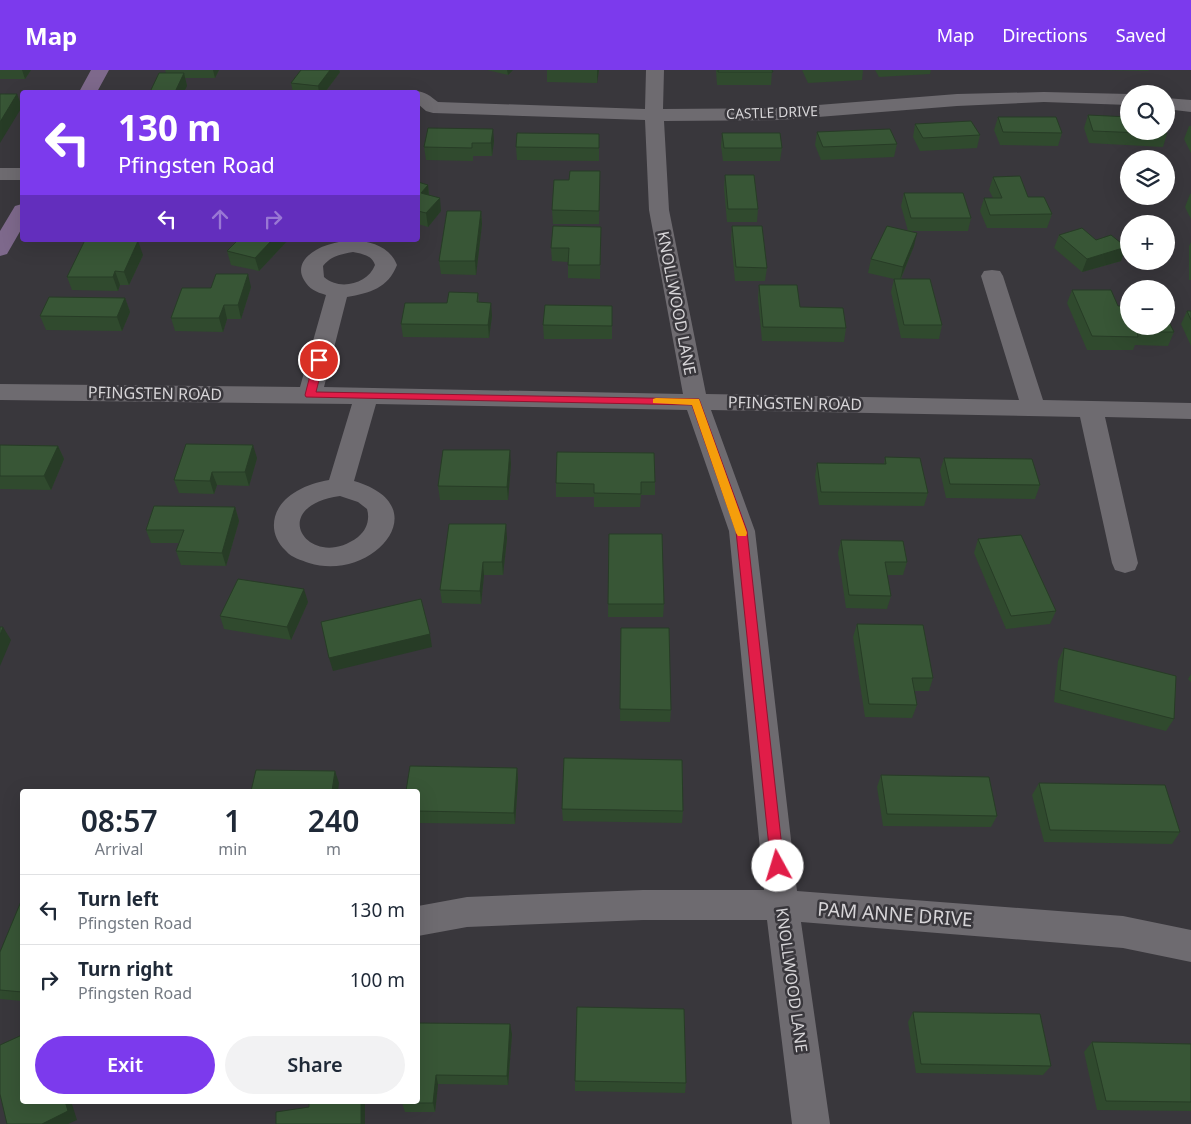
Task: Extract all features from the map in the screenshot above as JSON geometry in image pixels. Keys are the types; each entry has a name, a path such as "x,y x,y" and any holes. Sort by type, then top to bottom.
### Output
{"main road":[{"path":"89,90 100,70"},
{"path":"0,250 20,214"}],"street":[{"name":"KNOLLWOOD LANE","path":"655,70 654,116 659,210 696,402 742,531 782,905 811,1124"},
{"name":"CASTLE DRIVE","path":"420,98 433,107 654,116 780,114 956,100 1044,97 1120,100"},
{"path":"1175,104 1191,106"},
{"path":"0,174 20,174"},
{"path":"992,276 1033,407"},
{"path":"310,395 338,291"},
{"name":"PFINGSTEN ROAD","path":"0,392 310,395 1191,411"},
{"path":"340,487 366,396"},
{"path":"1091,410 1125,563"},
{"name":"PAM ANNE DRIVE","path":"420,921 466,912 643,906 782,905 1123,932 1191,946"}],"building":[{"path":"301,70 330,70 318,86 291,83"},
{"path":"718,70 772,70 773,72 718,72"},
{"path":"159,73 184,73 176,90 151,90"},
{"path":"0,94 17,94 0,122"},
{"path":"1088,115 1120,117 1120,132 1093,131"},
{"path":"998,117 1056,117 1062,133 1003,132"},
{"path":"971,121 980,135 923,138 915,124"},
{"path":"428,128 493,129 491,143 472,143 472,148 424,147"},
{"path":"890,129 897,144 823,147 817,132"},
{"path":"517,133 599,134 599,148 516,147"},
{"path":"722,133 780,133 782,148 724,148"},
{"path":"570,171 600,171 599,211 552,210 554,180 569,180"},
{"path":"725,175 754,175 758,209 728,209"},
{"path":"1020,176 1028,197 1044,197 1052,214 990,215 984,198 1002,198 993,177"},
{"path":"420,183 428,185 421,193 440,198 426,213 420,212"},
{"path":"904,193 963,193 971,218 911,218"},
{"path":"447,211 481,211 475,261 439,261"},
{"path":"553,226 601,227 600,265 568,265 569,248 551,248"},
{"path":"732,226 762,226 767,268 736,267"},
{"path":"887,226 917,233 903,267 871,259"},
{"path":"1082,228 1096,240 1111,235 1120,242 1120,249 1087,259 1059,235"},
{"path":"84,242 138,242 124,272 115,271 113,277 67,277"},
{"path":"236,242 270,242 255,258 227,251"},
{"path":"216,274 248,274 238,305 224,305 219,318 171,318 182,288 211,288"},
{"path":"894,279 930,279 942,325 904,325"},
{"path":"759,285 797,285 800,307 843,308 846,328 763,327"},
{"path":"1072,290 1111,290 1118,306 1120,306 1120,335 1138,335 1138,337 1092,336"},
{"path":"449,292 478,293 477,302 491,303 488,325 401,324 405,303 447,303"},
{"path":"49,297 125,298 117,317 40,316"},
{"path":"545,305 612,306 612,326 543,325"},
{"path":"1187,311 1191,311 1191,320"},
{"path":"186,444 253,445 245,472 212,472 210,481 174,480"},
{"path":"0,445 58,446 44,476 0,476"},
{"path":"443,450 510,450 507,487 438,486"},
{"path":"557,452 654,453 655,482 641,482 641,494 594,493 594,484 556,483"},
{"path":"885,457 920,458 928,493 821,492 817,463 886,464"},
{"path":"944,458 1032,459 1040,485 950,484"},
{"path":"154,506 235,507 222,553 176,551 184,530 146,530"},
{"path":"449,524 506,524 502,562 483,562 480,591 440,590"},
{"path":"609,534 662,534 664,604 608,604"},
{"path":"1021,535 1056,611 1011,616 978,539"},
{"path":"841,540 903,541 907,562 885,562 891,596 849,595"},
{"path":"238,579 304,589 287,627 220,616"},
{"path":"421,599 430,634 329,658 321,622"},
{"path":"857,624 923,625 933,678 912,678 917,705 869,704"},
{"path":"621,628 669,628 671,710 620,709"},
{"path":"1064,648 1176,676 1174,719 1060,690"},
{"path":"564,758 682,760 683,811 562,809"},
{"path":"410,766 517,768 514,813 420,811 420,789 406,789"},
{"path":"256,770 335,771 332,789 251,789"},
{"path":"881,775 989,777 997,816 887,814"},
{"path":"1039,783 1165,785 1180,832 1050,830"},
{"path":"20,904 20,992 0,990 0,952"},
{"path":"577,1007 684,1009 686,1083 575,1081"},
{"path":"913,1012 1040,1014 1051,1066 921,1064"},
{"path":"420,1023 510,1024 507,1076 436,1075 433,1103 420,1103"},
{"path":"20,1036 20,1104 66,1104 68,1111 42,1124 7,1124 0,1094 0,1045"},
{"path":"1092,1042 1191,1044 1191,1102 1106,1101"},
{"path":"309,1104 361,1104 361,1124 276,1124 276,1112 309,1107"}],"slow traffic":[{"path":"656,401 696,402 742,533"}],"route":[{"path":"319,360 310,395 696,402 742,531 778,866"}]}
